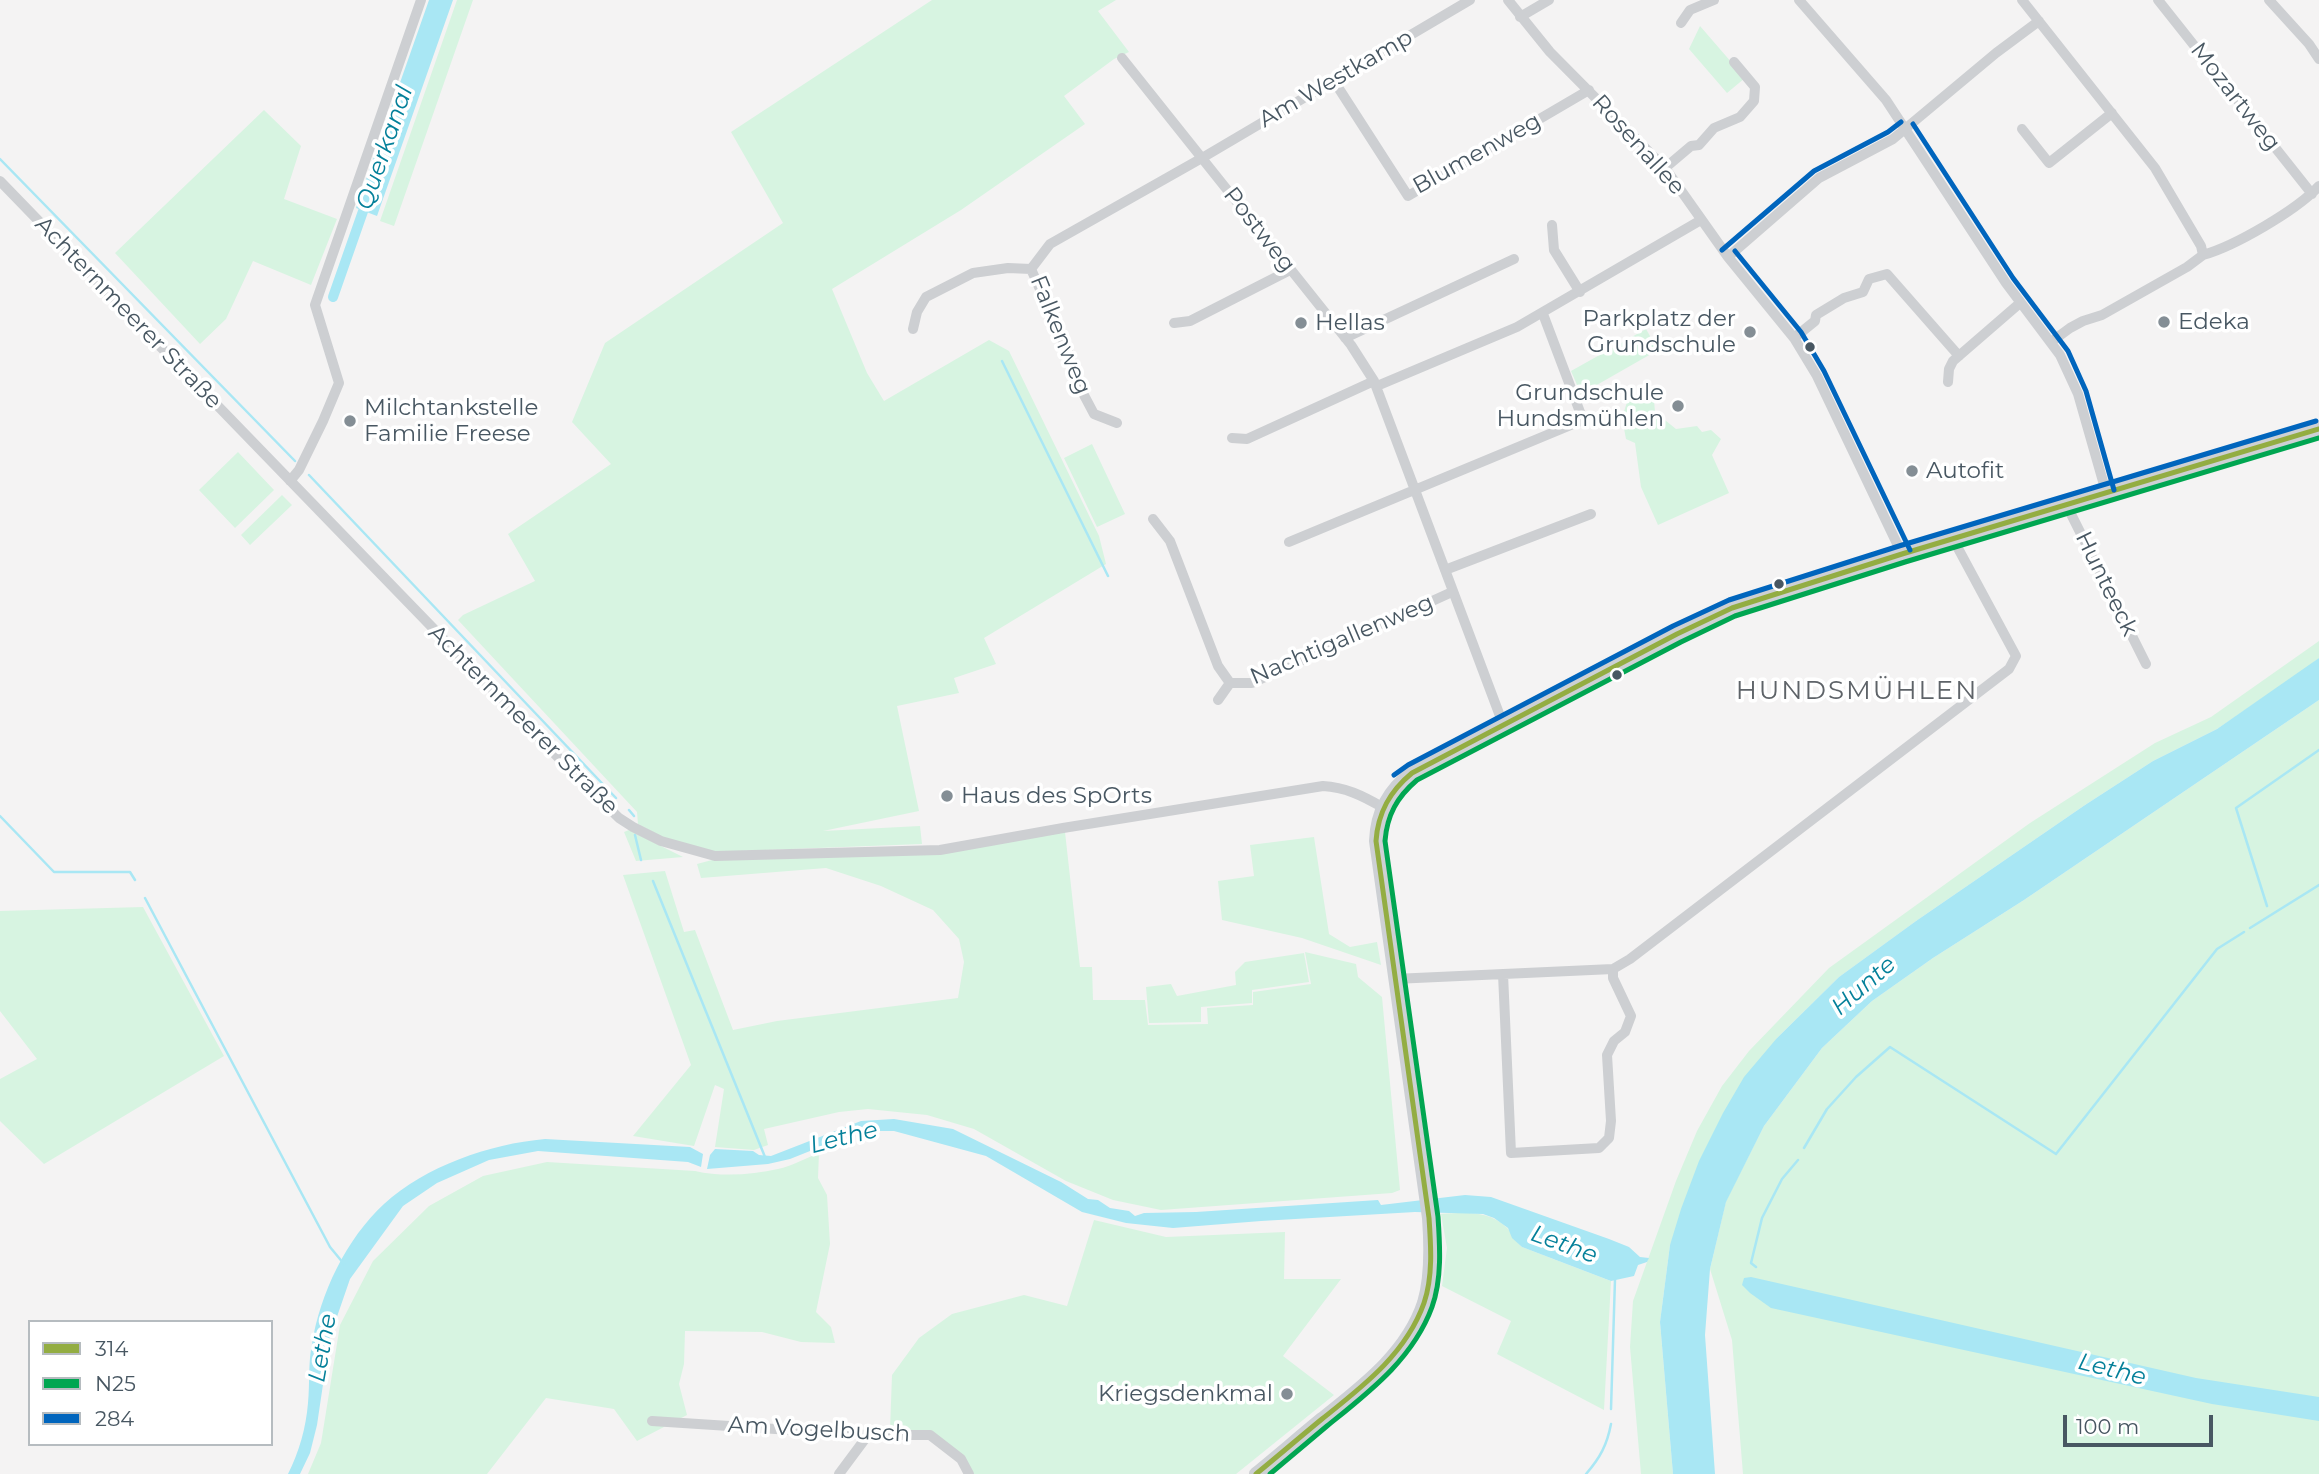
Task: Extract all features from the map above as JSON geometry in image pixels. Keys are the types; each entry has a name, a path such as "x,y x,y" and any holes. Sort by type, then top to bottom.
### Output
{"street":[{"path":"289,481 299,470 339,383 316,305 421,0"},
{"name":"Am Westkamp","path":"1202,158 1470,0"},
{"name":"Rosenallee","path":"1508,0 1550,52 1665,168 1728,257 1794,338 1817,376 1902,554"},
{"path":"1520,17 1549,0"},
{"path":"1681,23 1690,9 1714,0"},
{"path":"1800,0 1886,100 2020,303 2051,342 2067,368 2078,394 2106,492"},
{"path":"2022,0 2155,168 2201,246 2203,254"},
{"name":"Mozartweg","path":"2158,0 2315,190"},
{"path":"2269,0 2319,59"},
{"path":"1728,257 1819,178 1893,139 1996,53 2039,21"},
{"name":"Postweg","path":"1122,58 1345,338 1376,384 1503,724"},
{"path":"1665,168 1692,146 1699,145 1714,128 1740,117 1754,101 1755,88 1734,62"},
{"name":"Blumenweg","path":"1334,81 1408,196 1589,90"},
{"path":"2022,129 2049,163 2112,113"},
{"name":"Falkenweg","path":"1117,423 1094,414 1076,380 1071,359 1031,269 1050,244 1202,158"},
{"name":"Achternmeerer Straße","path":"0,181 619,818 661,841 715,856 940,850 1323,786 1336,787 1360,795 1382,807"},
{"path":"2051,342 2077,324 2102,315 2187,267 2203,254 2216,251 2260,227 2315,190"},
{"path":"1232,438 1247,439 1517,327 1701,220"},
{"path":"1552,225 1554,250 1580,292"},
{"path":"1345,338 1514,259"},
{"path":"913,329 917,312 926,297 972,273 1008,268 1031,269"},
{"path":"1174,323 1190,321 1290,270"},
{"path":"1794,338 1815,321 1816,315 1825,308 1863,292 1869,279 1886,274 1959,356"},
{"path":"1948,382 1949,369 1959,356 2020,303"},
{"path":"1289,542 1583,420 1542,314"},
{"path":"1256,1474 1382,1368 1405,1341 1424,1302 1430,1264 1429,1218 1376,841 1382,807 1399,782 1503,724 1732,608 2319,429"},
{"name":"Hunteeck","path":"2066,504 2146,664"},
{"path":"1445,570 1591,514"},
{"name":"Nachtigallenweg","path":"1153,519 1170,541 1218,666 1230,683"},
{"path":"1394,979 1613,969 2009,669 2016,656 1952,539"},
{"name":"Nachtigallenweg","path":"1230,683 1252,683 1452,592"},
{"name":"Nachtigallenweg","path":"1218,700 1230,683"},
{"path":"1503,974 1511,1153 1600,1148 1609,1138 1611,1121 1607,1055 1614,1041 1625,1032 1631,1016 1613,978 1613,969"},
{"name":"Am Vogelbusch","path":"652,1421 868,1434 930,1435 961,1459 969,1474"},
{"path":"839,1474 868,1434"}],"green space":[{"path":"457,0 473,0 394,226 380,221"},
{"path":"932,0 1116,0 1098,11 1129,52 1114,59 1064,96 1085,124 961,210 832,289 867,373 884,401 989,340 1009,351 1099,536 1106,564 984,638 996,664 954,678 959,693 897,706 919,811 823,831 920,826 922,844 713,852 664,838 638,824 637,812 458,620 463,615 535,581 508,534 611,464 572,422 605,343 783,223 731,132"},
{"path":"1700,26 1745,78 1727,93 1689,49"},
{"path":"264,110 301,146 284,199 337,219 311,285 253,261 226,319 200,344 115,253"},
{"path":"1646,329 1658,350 1581,394 1571,371"},
{"path":"1645,392 1654,400 1655,412 1676,429 1697,426 1702,432 1711,430 1721,439 1712,455 1729,493 1658,525 1641,487 1635,443 1626,439 1622,418 1628,399"},
{"path":"1092,444 1125,514 1097,527 1064,458"},
{"path":"238,452 274,490 235,528 199,490"},
{"path":"282,495 292,505 250,545 241,535"},
{"path":"2319,641 2319,658 2307,668 2217,729 2153,761 2085,805 1916,921 1839,977 1777,1038 1670,1245 1660,1322 1673,1474 1641,1474 1630,1347 1633,1301 1697,1131 1722,1086 1749,1051 1829,968 2030,823 2155,743 2211,717"},
{"path":"2319,700 2319,1474 1743,1474 1732,1340 1710,1269 1726,1201 1764,1126 1822,1048 1872,1001 1933,958 2024,900"},
{"path":"629,830 683,857 636,861 624,832"},
{"path":"1065,832 1080,967 1092,967 1093,1000 1145,1000 1148,1025 1208,1024 1207,1008 1253,1005 1253,992 1311,984 1305,952 1356,964 1358,977 1382,997 1400,1190 1392,1193 1161,1210 1113,1200 1066,1181 974,1129 927,1115 868,1109 839,1112 764,1129 768,1145 754,1150 715,1147 724,1089 715,1085 694,1146 633,1136 691,1065 623,875 665,871 684,932 695,930 733,1030 777,1021 958,998 964,962 959,939 933,910 881,886 826,868 701,878 697,864 712,860 941,854"},
{"path":"1314,837 1329,934 1350,947 1377,942 1381,965 1302,938 1222,920 1218,881 1254,876 1250,845"},
{"path":"143,907 224,1056 44,1164 0,1121 0,1079 37,1059 0,1011 0,911"},
{"path":"1304,953 1309,982 1252,990 1252,1003 1201,1007 1201,1022 1149,1023 1146,987 1171,984 1177,996 1236,985 1235,972 1245,962"},
{"path":"819,1153 818,1178 827,1195 830,1244 816,1312 831,1327 835,1343 801,1342 762,1332 685,1331 684,1364 679,1384 687,1415 637,1441 614,1409 546,1398 487,1474 308,1474 321,1443 340,1325 373,1261 429,1206 483,1176 547,1162 736,1174 783,1168"},
{"path":"1441,1214 1490,1217 1505,1226 1522,1247 1611,1281 1604,1410 1497,1354 1511,1321 1442,1286 1447,1248"},
{"path":"1094,1220 1166,1237 1285,1232 1284,1279 1341,1279 1283,1356 1334,1395 1236,1474 972,1474 933,1433 890,1430 892,1375 919,1338 952,1314 1024,1295 1067,1306"}],"water":[{"path":"429,0 453,0 377,216 356,208"},
{"name":"Hunte","path":"2319,658 2319,700 2024,900 1933,958 1872,1001 1822,1048 1764,1126 1726,1202 1710,1269 1705,1335 1715,1474 1673,1474 1660,1322 1670,1245 1699,1161 1744,1077 1777,1038 1839,977 2085,805 2153,761 2217,729"},
{"name":"Lethe","path":"894,1119 953,1129 1061,1182 1088,1199 1098,1200 1110,1208 1129,1211 1135,1216 1144,1213 1378,1200 1381,1205 1465,1195 1491,1197 1609,1239 1629,1247 1640,1257 1649,1258 1647,1262 1638,1265 1634,1276 1611,1281 1522,1247 1512,1238 1508,1228 1483,1214 1415,1212 1173,1228 1126,1223 1082,1212 986,1156 894,1131 860,1131 790,1159 768,1164 707,1169 710,1155 715,1149 753,1151 759,1155 771,1156 861,1121"},
{"name":"Lethe","path":"545,1139 690,1147 703,1154 701,1167 688,1162 538,1151 489,1160 437,1183 403,1206 350,1279 330,1337 317,1425 310,1453 300,1474 288,1474 306,1422 311,1351 321,1306 347,1250 370,1218 401,1191 439,1168 502,1146"},
{"name":"Lethe","path":"1751,1277 2196,1378 2319,1397 2319,1421 2212,1404 1771,1308 1742,1285 1744,1278"}],"waterway":[{"path":"0,159 295,461"},
{"name":"Querkanal","path":"333,297 368,197"},
{"path":"1002,361 1108,576"},
{"path":"309,475 616,798"},
{"path":"2267,906 2236,808 2319,750"},
{"path":"629,810 634,816"},
{"path":"0,816 54,872 130,872 135,880"},
{"path":"635,835 641,860"},
{"path":"653,881 765,1157"},
{"path":"2250,928 2319,885"},
{"path":"145,898 330,1247 344,1264"},
{"path":"1804,1148 1827,1109 1856,1077 1890,1047 2056,1154 2217,949 2244,932"},
{"path":"1756,1267 1751,1263 1762,1218 1782,1179 1798,1160"},
{"path":"1611,1409 1615,1279"},
{"path":"1586,1474 1602,1451 1611,1424"}],"transit line":[{"name":"284","path":"1722,250 1814,171 1888,132 1901,122"},
{"name":"284","path":"1913,124 2013,278 2068,351 2086,391 2114,490"},
{"name":"284","path":"1735,251 1801,332 1824,371 1910,550"},
{"name":"284","path":"1394,775 1408,765 1673,626 1729,600 2316,421"},
{"name":"314","path":"1256,1474 1381,1368 1406,1338 1427,1293 1431,1261 1429,1218 1376,841 1382,811 1404,780 1412,773 1677,634 1732,608 2319,429"},
{"name":"N25","path":"1270,1474 1402,1359 1424,1326 1435,1296 1440,1262 1438,1217 1385,841 1391,815 1410,786 1735,616 2319,438"}],"place":[{"name":"Edeka","path":"2164,322"},
{"name":"Hellas","path":"1301,323"},
{"name":"Parkplatz der Grundschule","path":"1750,332"},
{"name":"Grundschule Hundsmühlen","path":"1678,406"},
{"name":"Milchtankstelle Familie Freese","path":"350,421"},
{"name":"Autofit","path":"1912,471"},
{"name":"Haus des SpOrts","path":"947,796"},
{"name":"Kriegsdenkmal","path":"1287,1394"}],"district":[{"name":"HUNDSMÜHLEN","path":"1857,691"}]}
